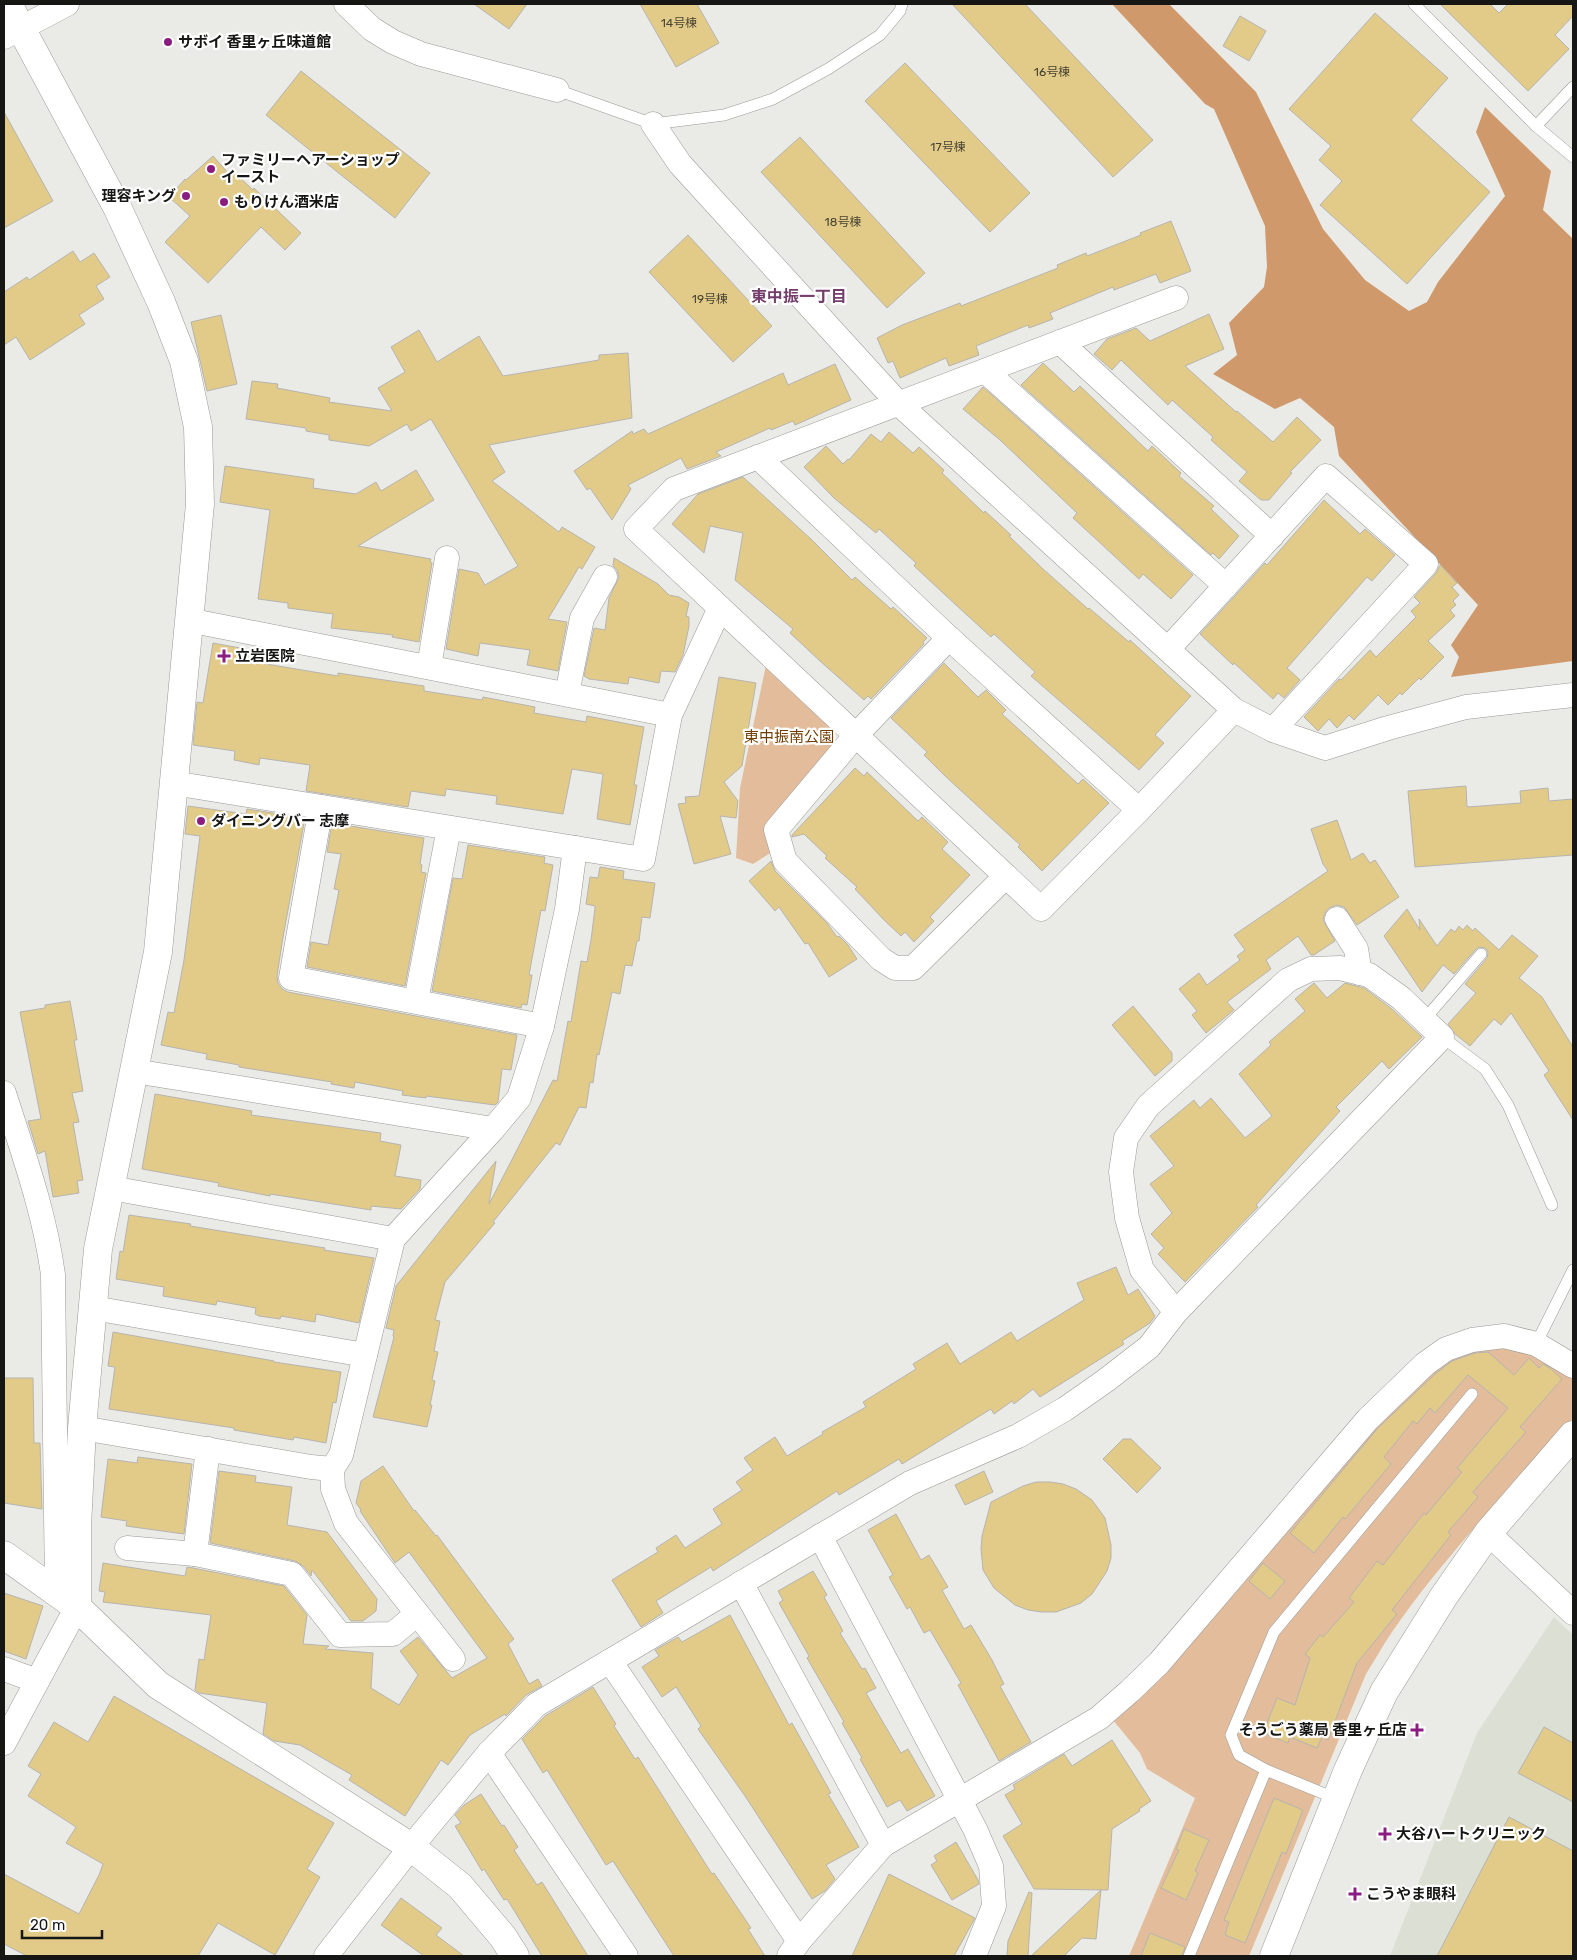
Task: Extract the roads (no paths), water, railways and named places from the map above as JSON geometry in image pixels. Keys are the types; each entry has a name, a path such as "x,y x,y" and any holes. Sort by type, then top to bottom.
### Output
{"street":[{"path":"4,1743 37,1681 67,1599 77,1527 82,1428 98,1249 158,952 200,504 198,427 184,361 162,302 118,209 11,22 67,4"},
{"path":"346,4 372,28 393,42 421,54 557,90"},
{"path":"653,124 680,164 898,404 1234,710 1273,730 1325,748 1388,728 1466,707 1573,695"},
{"path":"1176,298 674,489 636,529 1042,909 1234,710"},
{"path":"1060,342 1272,536"},
{"path":"985,371 1226,586"},
{"path":"758,457 949,638 1139,810"},
{"path":"1168,649 1326,476 1426,564 1273,730"},
{"path":"429,667 448,558"},
{"path":"566,694 582,618 605,577"},
{"path":"174,783 643,859 670,715 720,608"},
{"path":"188,620 670,715"},
{"path":"949,638 856,735 776,830 784,861 881,959 895,968 913,968 1006,876"},
{"path":"321,807 291,978 542,1026"},
{"path":"416,1002 448,828"},
{"path":"453,1659 346,1523 333,1489 332,1469 341,1455 393,1239 519,1098 542,1026 567,909 575,848"},
{"path":"1337,919 1356,949 1360,973"},
{"path":"326,1956 411,1847 489,1752 536,1705 910,1483 1018,1436 1065,1409 1106,1381 1149,1347 1176,1312 1442,1037 1401,998 1369,975 1340,968 1311,969 1288,980 1148,1106 1126,1138 1121,1172 1127,1218 1142,1270 1176,1312"},
{"path":"134,1071 493,1129"},
{"path":"4,1093 38,1199 48,1240 53,1275 67,1599"},
{"path":"111,1188 393,1239"},
{"path":"93,1308 365,1355"},
{"path":"610,1661 794,1949 883,1844 1098,1718 1130,1691 1159,1663 1368,1419 1425,1364 1446,1349 1472,1340 1504,1336 1536,1344 1573,1366"},
{"path":"82,1428 332,1469"},
{"path":"1274,1956 1348,1770 1384,1692 1444,1596 1488,1533 1573,1435"},
{"path":"195,1554 208,1450"},
{"path":"1488,1533 1573,1613"},
{"path":"820,1536 976,1829 992,1866 994,1906 974,1956"},
{"path":"127,1548 195,1554 292,1574 340,1635 393,1634 417,1614"},
{"path":"4,1555 67,1599 158,1685 411,1847 460,1886 503,1937 515,1956"},
{"path":"740,1584 883,1844"},
{"path":"4,1669 37,1681"},
{"path":"489,1752 626,1956"}],"lane":[{"path":"557,90 653,124 724,115 773,99 828,69 880,35 900,12 902,4"},
{"path":"1414,4 1536,126 1573,157"},
{"path":"1536,126 1573,87"},
{"path":"1424,1020 1481,954"},
{"path":"1442,1037 1485,1070 1508,1105 1552,1205"},
{"path":"1536,1344 1573,1270"},
{"path":"1337,1799 1266,1770 1238,1755 1230,1734 1274,1632 1472,1394"},
{"path":"1189,1956 1266,1770"}],"place":[{"name":"サボイ 香里ヶ丘味道館","path":"168,42"},
{"name":"ファミリーヘアーショップ イースト","path":"211,169"},
{"name":"理容キング","path":"186,196"},
{"name":"もりけん酒米店","path":"224,202"},
{"name":"立岩医院","path":"224,656"},
{"name":"ダイニングバー 志摩","path":"201,821"},
{"name":"そうごう薬局 香里ヶ丘店","path":"1417,1730"},
{"name":"大谷ハートクリニック","path":"1385,1834"},
{"name":"こうやま眼科","path":"1355,1894"}],"district":[{"name":"東中振一丁目","path":"799,296"}],"park label":[{"name":"東中振南公園","path":"789,737"}]}
